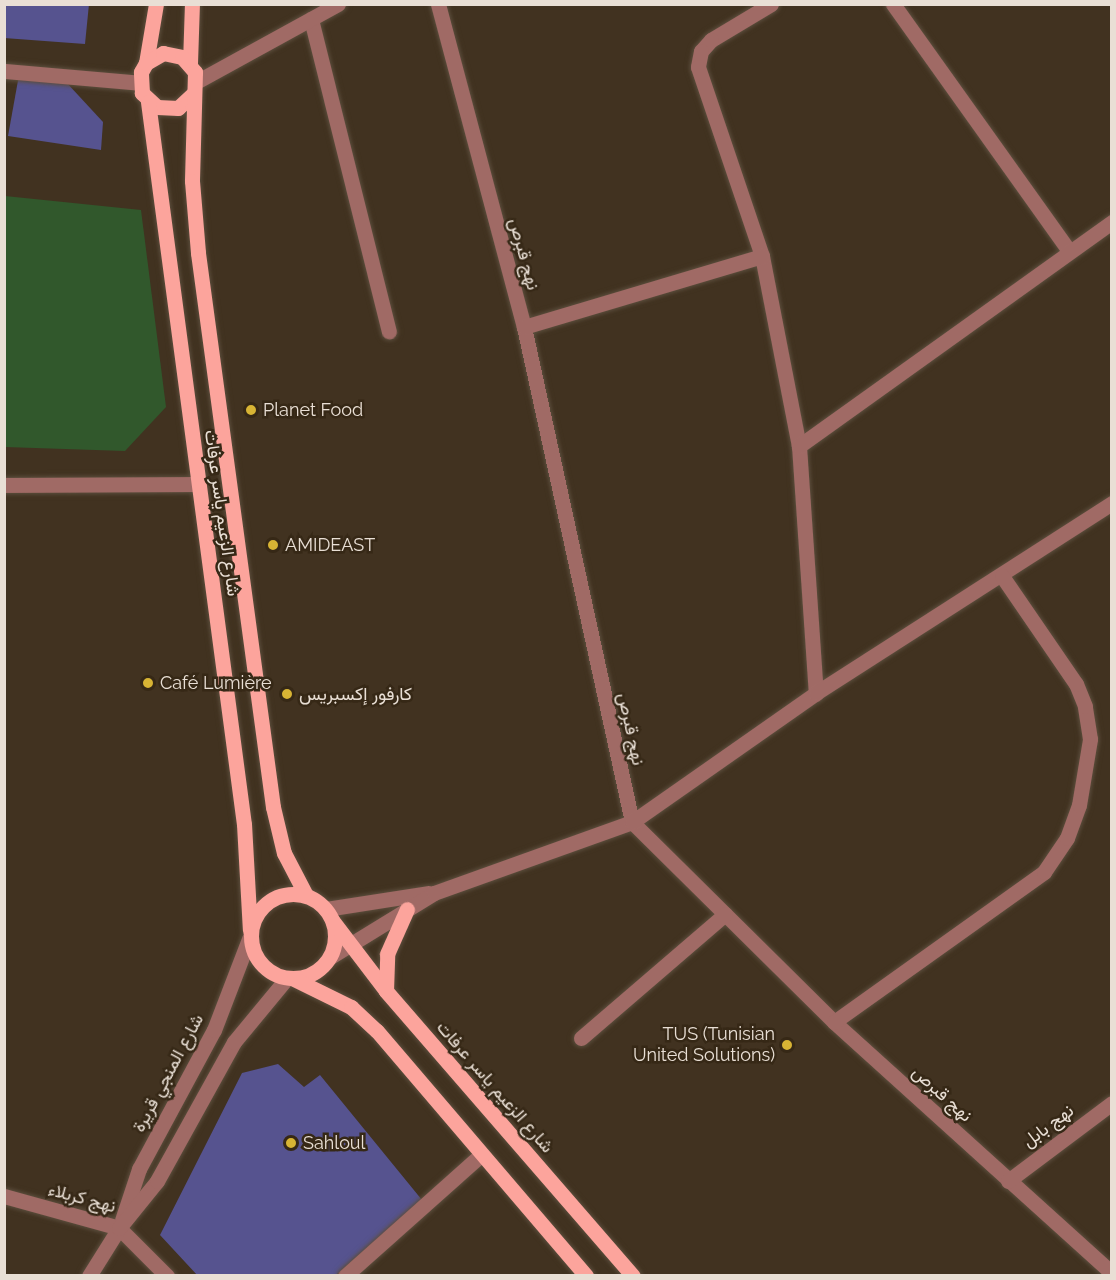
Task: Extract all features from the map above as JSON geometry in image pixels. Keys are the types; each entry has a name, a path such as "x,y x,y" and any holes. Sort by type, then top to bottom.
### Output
{"main road":[{"path":"156,4 146,63 140,83 148,102 168,110 178,108 195,88 190,63 192,4"},
{"path":"146,63 163,53 182,57 190,63"},
{"name":"شارع الزعيم ياسر عرفات","path":"195,88 192,181 198,253 273,807 284,853 306,895"},
{"name":"شارع الزعيم ياسر عرفات","path":"148,102 244,824 250,933"},
{"path":"290,979 314,972 330,957 335,939 329,914 306,895 282,894 270,899 261,908 250,933 254,954 265,968 351,1006 377,1030 481,1155 586,1275"},
{"path":"386,991 387,954 407,909"},
{"name":"شارع الزعيم ياسر عرفات","path":"329,914 386,991 633,1275"}],"street":[{"path":"195,88 338,4"},
{"name":"نهج قبرص","path":"438,4 524,327 632,822 834,1022 1112,1273"},
{"path":"771,4 711,40 701,51 698,67 762,256 798,446 816,693"},
{"path":"893,4 1069,250"},
{"path":"311,19 389,331"},
{"path":"4,70 140,83"},
{"path":"798,446 1069,250 1112,222"},
{"path":"524,327 762,256"},
{"path":"4,485 198,484"},
{"path":"329,914 434,893 632,822 816,693 1002,576 1112,503"},
{"path":"834,1022 1044,872 1071,827 1079,805 1090,739 1086,706 1076,684 1002,576"},
{"path":"330,957 434,893"},
{"path":"581,1038 725,914"},
{"name":"شارع المنجي قريرة","path":"119,1228 139,1169 214,1030 250,933"},
{"name":"شارع المنجي قريرة","path":"89,1275 119,1228 157,1181 234,1042 290,979"},
{"name":"نهج بابل","path":"1008,1181 1112,1103"},
{"path":"345,1275 481,1155"},
{"name":"نهج كربلاء","path":"4,1196 119,1228 167,1275"}],"green space":[{"path":"5,196 141,210 166,407 125,451 5,447"}],"building":[{"path":"5,4 89,4 85,44 4,38"},
{"path":"19,75 66,82 103,122 101,150 8,136"},
{"name":"Sahloul","path":"278,1064 304,1087 320,1075 422,1200 335,1276 198,1276 160,1235 242,1073"}],"place":[{"name":"Planet Food","path":"251,410"},
{"name":"AMIDEAST","path":"273,545"},
{"name":"Café Lumière","path":"148,683"},
{"name":"كارفور إكسبريس","path":"287,694"},
{"name":"TUS (Tunisian United Solutions)","path":"787,1045"},
{"name":"Sahloul","path":"291,1143"}]}
